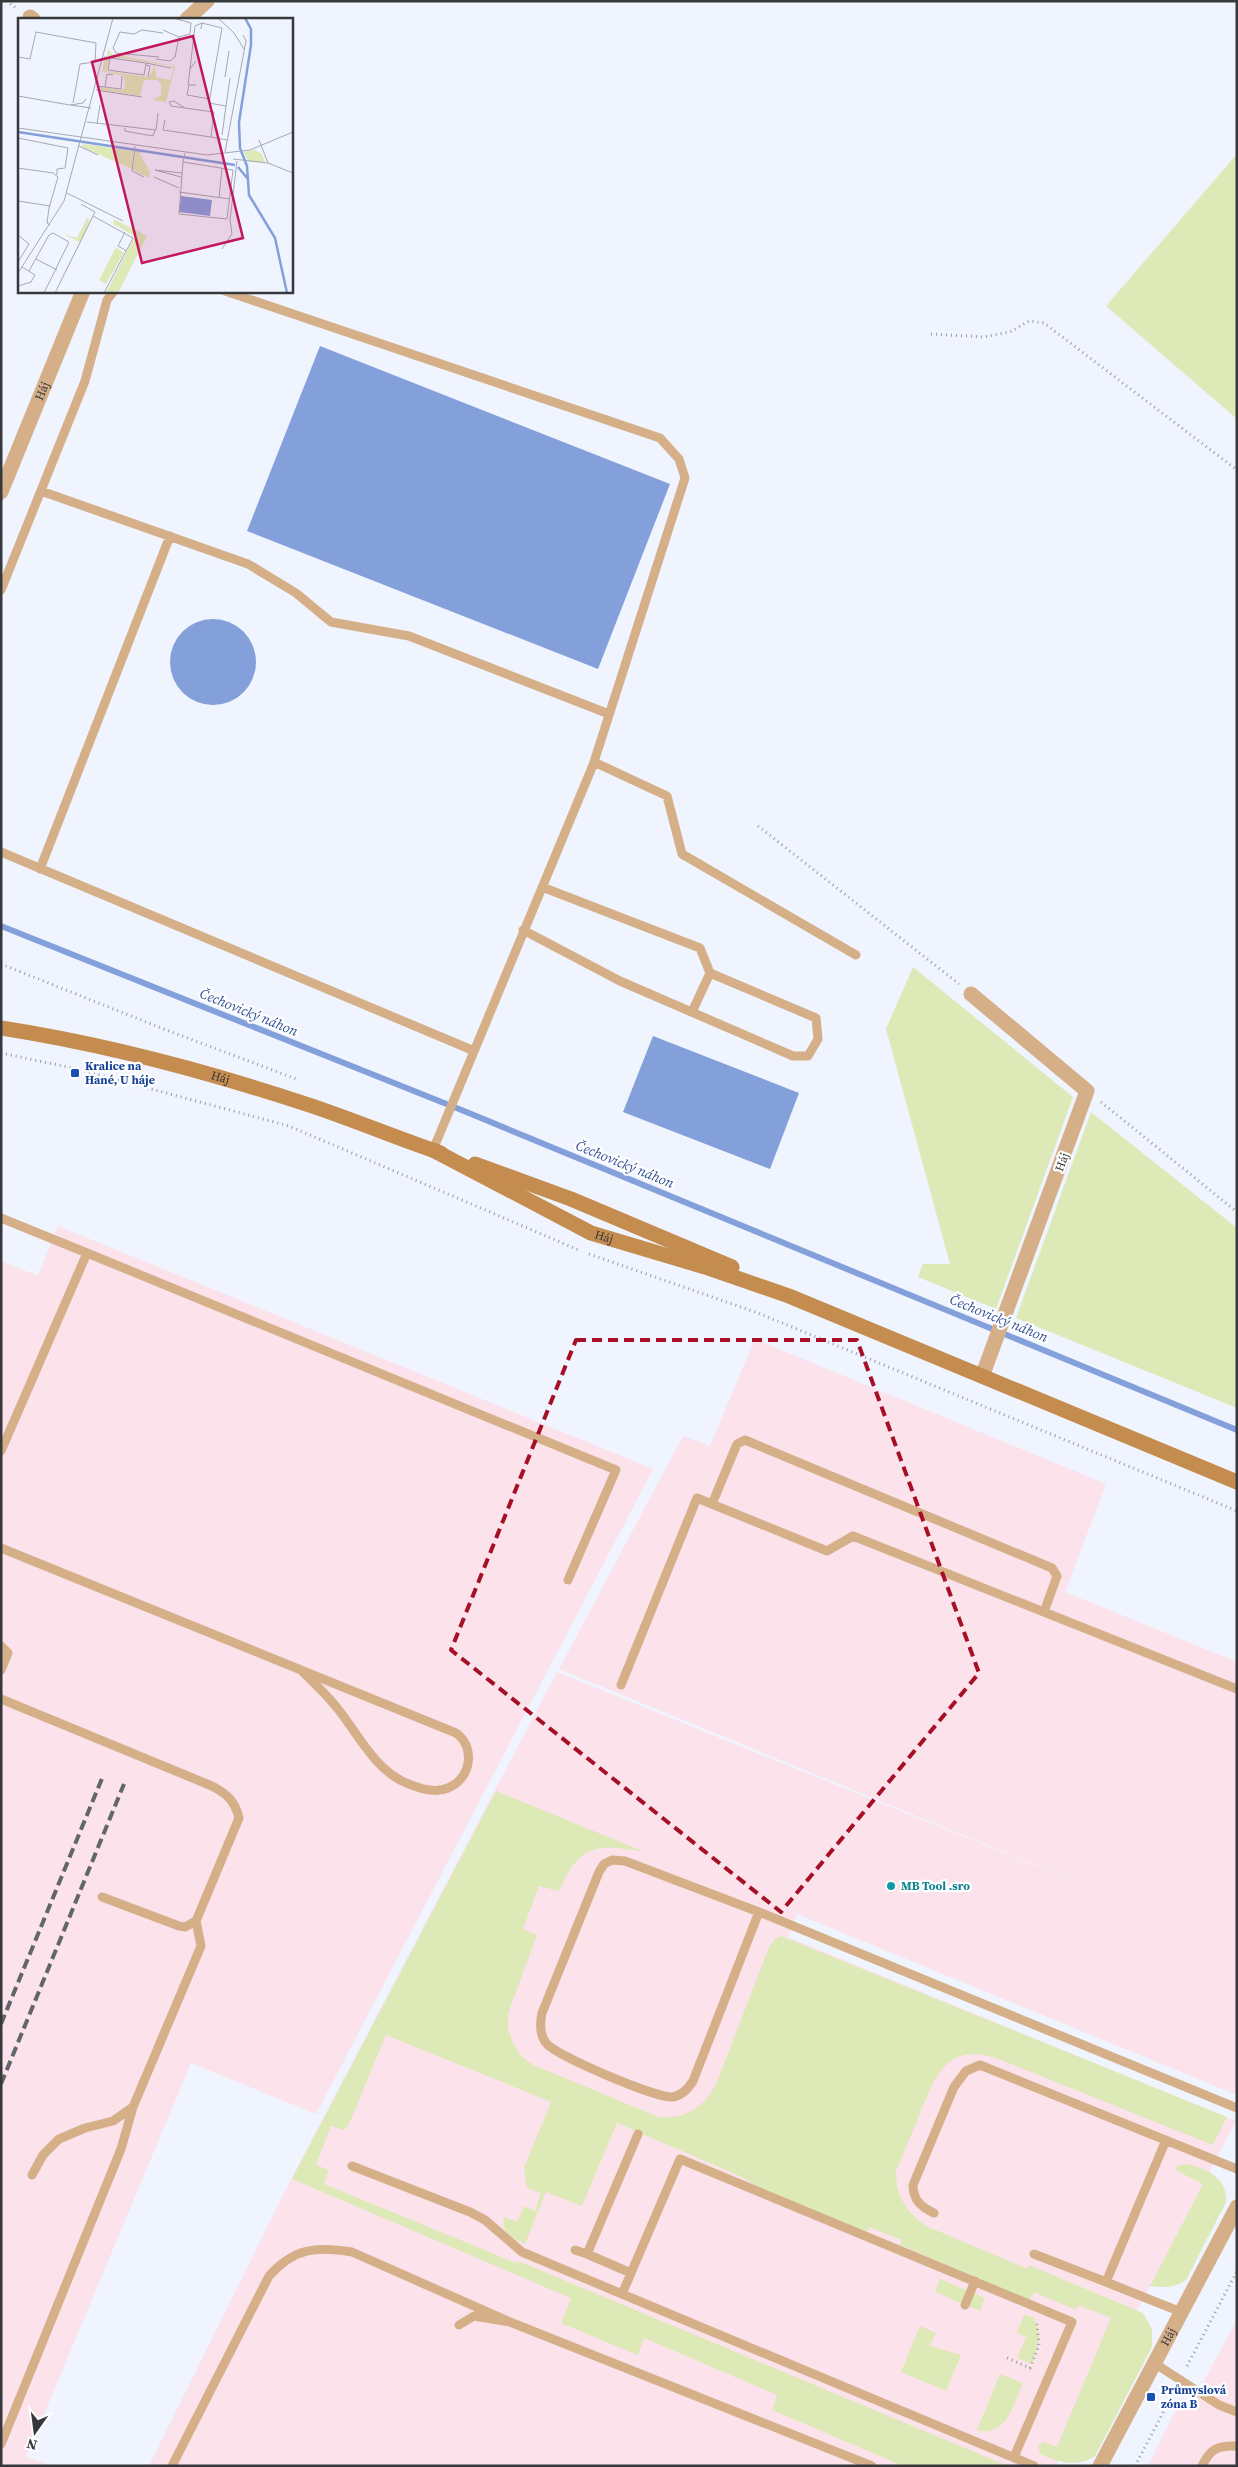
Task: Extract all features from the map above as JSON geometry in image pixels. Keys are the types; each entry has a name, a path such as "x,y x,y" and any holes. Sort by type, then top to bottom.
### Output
{"main road":[{"name":"Háj","path":"1,1028 126,1052 190,1068 309,1105 490,1169 592,1208 758,1278 789,1296"},
{"name":"Háj","path":"433,1150 591,1233 705,1267 789,1296 983,1374 1237,1482"}],"street":[{"path":"188,18 207,1"},
{"name":"Háj","path":"1,492 83,292"},
{"path":"971,994 1087,1091"},
{"name":"Háj","path":"983,1374 1087,1091"},
{"name":"Háj","path":"1100,2466 1237,2207"}],"lane":[{"path":"1,590 85,381 108,300 113,292"},
{"path":"228,292 660,438 679,460 685,478 594,762 472,1050 433,1150"},
{"path":"41,491 248,564 296,593 332,622 410,636 609,714"},
{"path":"40,869 170,536"},
{"path":"594,762 667,796 682,854 856,955"},
{"path":"1,852 472,1050"},
{"path":"523,930 620,981 793,1056 808,1056 818,1039 816,1018 710,973 700,948 542,887"},
{"path":"692,1012 710,973"},
{"path":"1,1218 616,1470 568,1580"},
{"path":"1,1451 87,1253"},
{"path":"712,1504 737,1444 745,1440 1052,1568 1057,1576 1044,1612"},
{"path":"622,1685 697,1498 827,1551 853,1536 1237,1689"},
{"path":"1,1548 456,1733 464,1739 469,1750 468,1763 462,1776 448,1788 432,1790 413,1786 395,1777 373,1755 337,1707 301,1670"},
{"path":"1,1646 8,1653 1,1670"},
{"path":"1,1699 226,1793 236,1806 239,1818 196,1921 202,1946 133,2107 120,2149 1,2444"},
{"path":"759,1912 693,2081 682,2094 672,2097 658,2095 563,2056 544,2040 541,2031 542,2013 599,1872 608,1862 625,1861 759,1912 1237,2108"},
{"path":"102,1897 179,1926 185,1927 196,1921"},
{"path":"934,2213 918,2203 914,2196 913,2185 954,2086 966,2071 974,2066 987,2066 1237,2169"},
{"path":"32,2175 43,2155 59,2139 84,2128 113,2121 133,2107"},
{"path":"587,2254 638,2134"},
{"path":"1106,2282 1166,2140"},
{"path":"622,2294 680,2159 975,2281 1072,2322 1014,2457"},
{"path":"352,2166 470,2212 485,2220 522,2252 1034,2466"},
{"path":"172,2466 269,2276 280,2264 294,2254 310,2250 332,2249 352,2252 510,2322 872,2466"},
{"path":"575,2250 631,2273"},
{"path":"1034,2254 1181,2312"},
{"path":"964,2305 975,2281"},
{"path":"459,2325 474,2316 510,2322"},
{"path":"1154,2363 1219,2405 1237,2412"},
{"path":"1202,2466 1209,2452 1223,2445 1237,2446"}],"path":[{"path":"931,334 983,337 1010,332 1029,321 1044,323 1237,470"},
{"path":"758,826 971,994"},
{"path":"1,1054 77,1069 289,1126 584,1252 766,1316 1237,1511"},
{"path":"1087,1091 1237,1212"}],"highlighted area":[{"path":"576,1340 857,1340 979,1673 781,1912 451,1650"}],"shaded area":[{"path":"58,1226 653,1469 316,2114 191,2063 26,2457 53,2466 1,2466 1,1261 38,1276"},
{"path":"755,1339 1106,1484 1065,1592 1237,1662 1237,2095 797,1914 788,1937 1236,2121 1056,2466 149,2466 291,2179 557,1672 1143,1909 559,1669 683,1436 710,1446"},
{"path":"1237,2320 1237,2466 1148,2466 1175,2411 1194,2399"}],"green space":[{"path":"1237,154 1237,419 1106,306"},
{"path":"913,967 1073,1097 996,1309 918,1277 923,1264 950,1264 886,1029"},
{"path":"1091,1112 1237,1228 1237,1408 1016,1318"},
{"path":"496,1791 645,1852 614,1848 592,1850 583,1855 574,1864 559,1891 539,1886 523,1929 537,1935 508,2014 508,2028 513,2043 521,2056 533,2065 659,2117 678,2116 694,2110 707,2098 717,2082 769,1947 775,1939 781,1936 1227,2117 1213,2145 996,2058 979,2054 965,2055 954,2059 938,2075 896,2171 896,2180 904,2204 914,2216 928,2227 1028,2269 1029,2265 1143,2313 1152,2329 1152,2347 1095,2456 1075,2463 1054,2460 1040,2454 1038,2446 1044,2442 1057,2447 1111,2318 1078,2305 1076,2310 1034,2292 1030,2300 900,2245 902,2240 869,2227 867,2232 759,2188 740,2176 617,2123 582,2206 546,2192 525,2244 515,2240 508,2234 503,2223 504,2217 517,2222 524,2206 535,2211 541,2193 527,2188 524,2168 551,2102 386,2035 348,2126 344,2130 331,2126 316,2165 329,2170 324,2184 516,2263 518,2261 535,2268 1008,2466 903,2466 772,2410 777,2395 644,2338 638,2355 561,2323 571,2298 292,2179"},
{"path":"1186,2164 1208,2171 1219,2180 1226,2194 1226,2202 1186,2280 1178,2285 1169,2287 1150,2286 1203,2184 1176,2170 1177,2166"},
{"path":"940,2279 985,2298 980,2311 935,2292"},
{"path":"1024,2315 1033,2317 1039,2334 1038,2346 1032,2364 1017,2358 1026,2337 1017,2333"},
{"path":"920,2326 936,2333 930,2346 961,2355 946,2391 901,2372"},
{"path":"1000,2374 1023,2383 1008,2417 1002,2424 995,2429 987,2431 977,2430"}],"water":[{"path":"320,346 670,484 598,669 247,531"},
{"path":"213,619 229,623 243,632 252,646 256,662 252,678 243,692 229,701 213,705 197,701 183,692 174,678 170,662 174,646 183,632 197,623"},
{"path":"653,1036 799,1093 770,1169 623,1112"}],"waterway":[{"name":"Čechovický náhon","path":"1,926 464,1111 1237,1430"}],"railway":[{"path":"1,2024 103,1776"},
{"path":"1,2084 124,1784"}],"place":[{"name":"Kralice na Hané, U háje","path":"75,1073"},
{"name":"MB Tool .sro","path":"891,1886"},
{"name":"Průmyslová zóna B","path":"1151,2397"}]}
